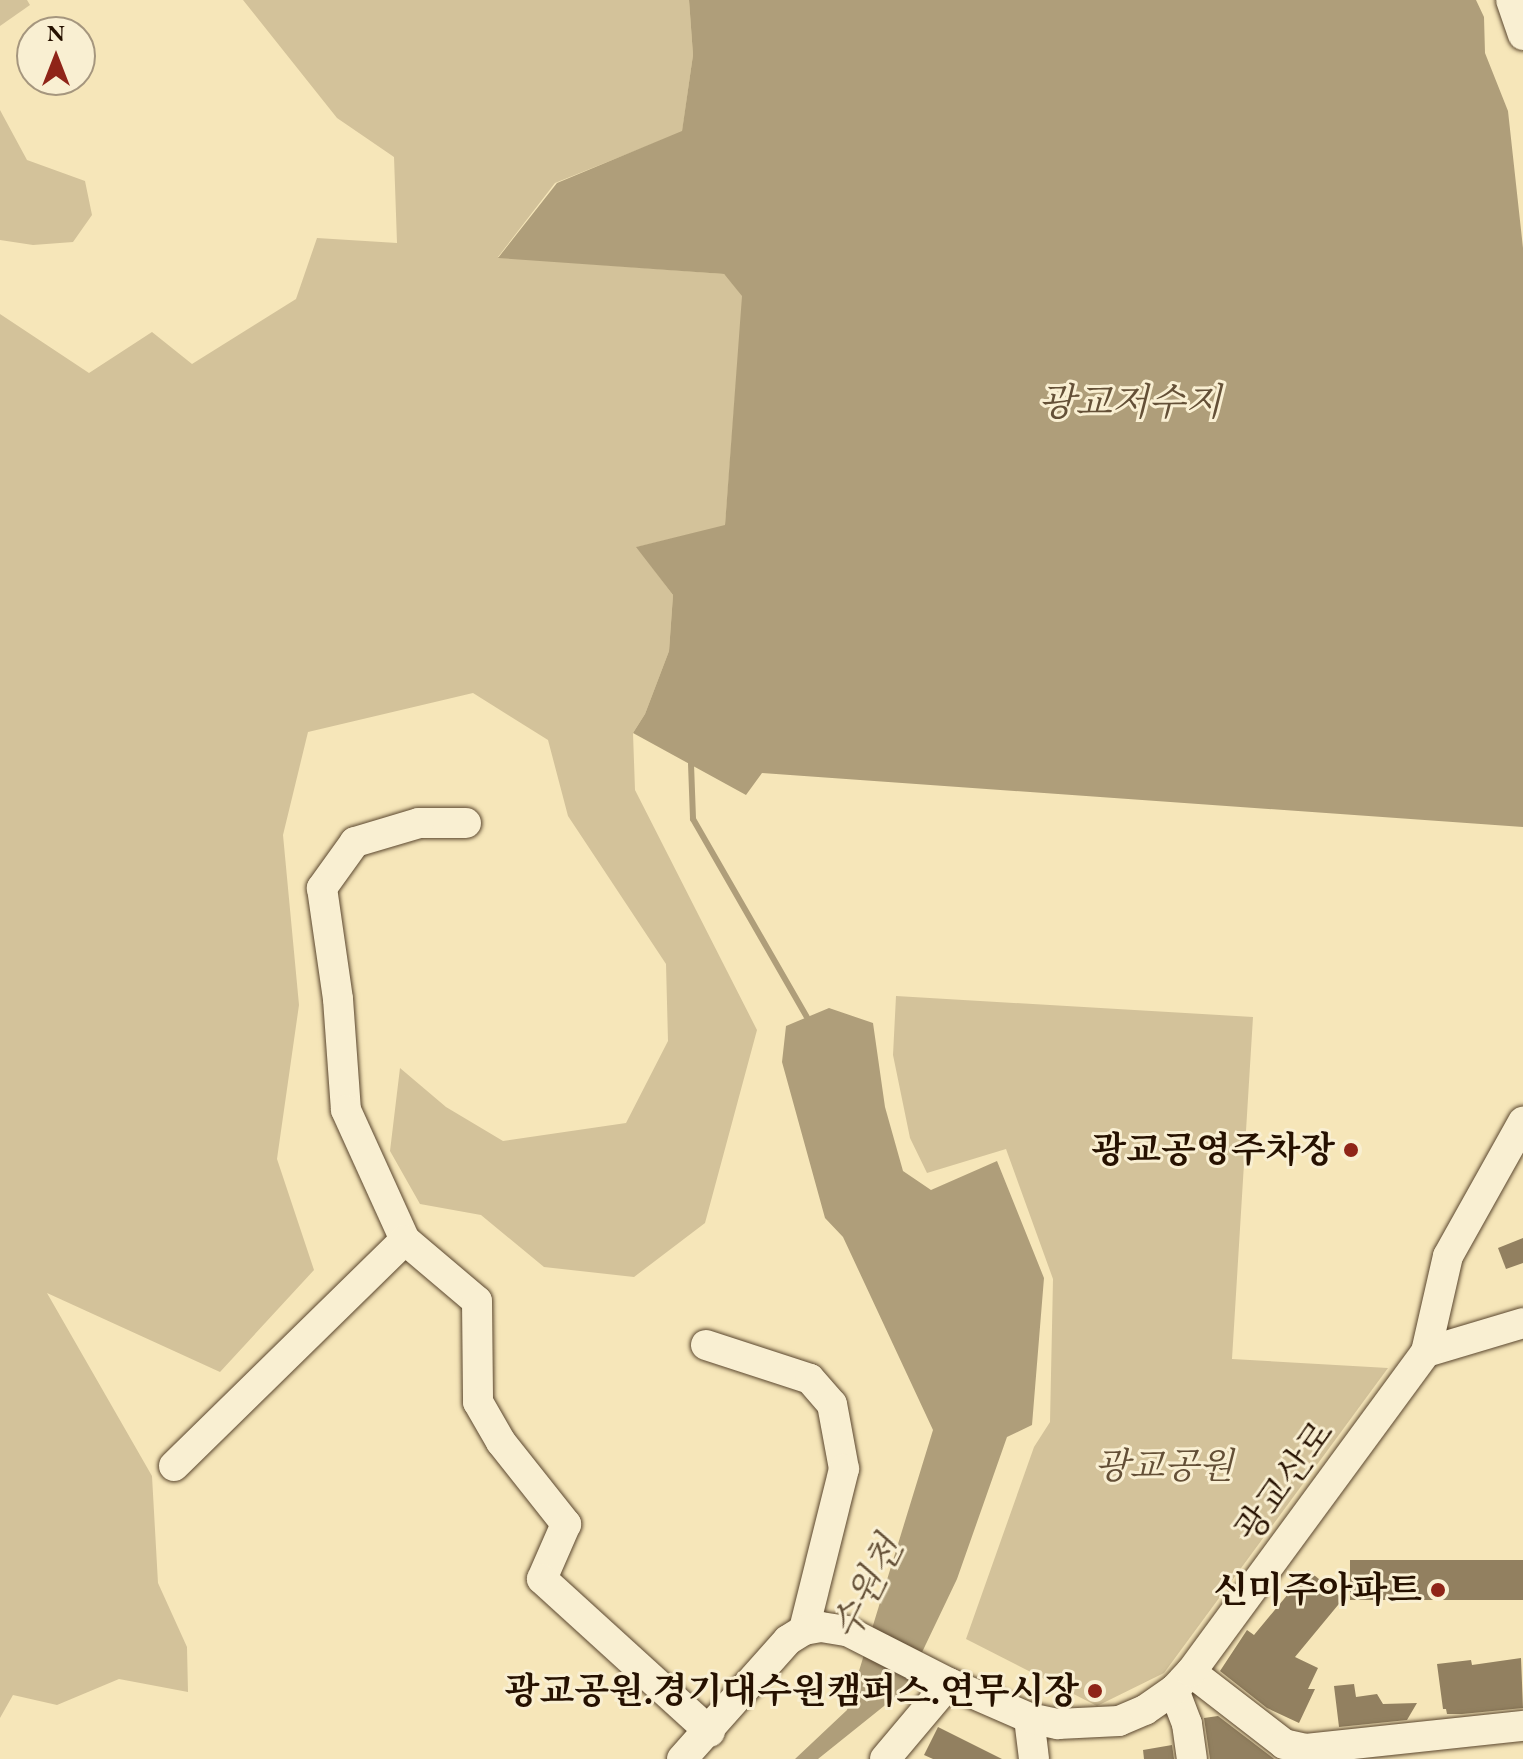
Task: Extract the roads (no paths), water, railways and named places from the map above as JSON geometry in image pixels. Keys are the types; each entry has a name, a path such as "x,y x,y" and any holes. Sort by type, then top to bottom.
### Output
{"street":[{"path":"1511,0 1523,35"},
{"path":"466,823 419,823 355,842 322,888 338,999 346,1110 405,1240 477,1301 478,1402 501,1442 566,1524 542,1579 710,1732"},
{"name":"광교산로","path":"804,1630 821,1627 847,1631 946,1681 1029,1718 1085,1725 1119,1721 1145,1710 1182,1681 1426,1352 1448,1256 1523,1122"},
{"path":"174,1466 405,1240"},
{"path":"1426,1352 1523,1323"},
{"path":"682,1759 710,1732 788,1640 804,1630 844,1469 832,1404 810,1379 706,1345"},
{"path":"885,1759 946,1681"},
{"path":"1182,1681 1284,1744 1306,1749 1523,1726"},
{"path":"1182,1681 1192,1759"},
{"path":"1029,1718 1034,1759"}],"water":[{"name":"광교저수지","path":"689,0 1476,0 1484,17 1485,53 1508,111 1523,248 1523,827 762,773 746,795 633,733 645,714 669,651 673,595 636,547 725,525 742,296 724,274 498,258 557,183 682,131 693,55"},
{"path":"829,1008 873,1023 885,1107 903,1171 931,1190 997,1161 1044,1278 1032,1425 1007,1437 957,1579 904,1690 818,1759 795,1759 847,1710 933,1430 843,1237 825,1218 782,1062 786,1026"}],"waterway":[{"path":"691,764 693,819 807,1017"}],"place":[{"name":"광교공영주차장","path":"1351,1150"},
{"name":"신미주아파트","path":"1438,1590"},
{"name":"광교공원.경기대수원캠퍼스.연무시장","path":"1095,1691"}],"park label":[{"name":"광교공원","path":"1164,1466"}],"water label":[{"name":"수원천","path":"867,1588"}]}
